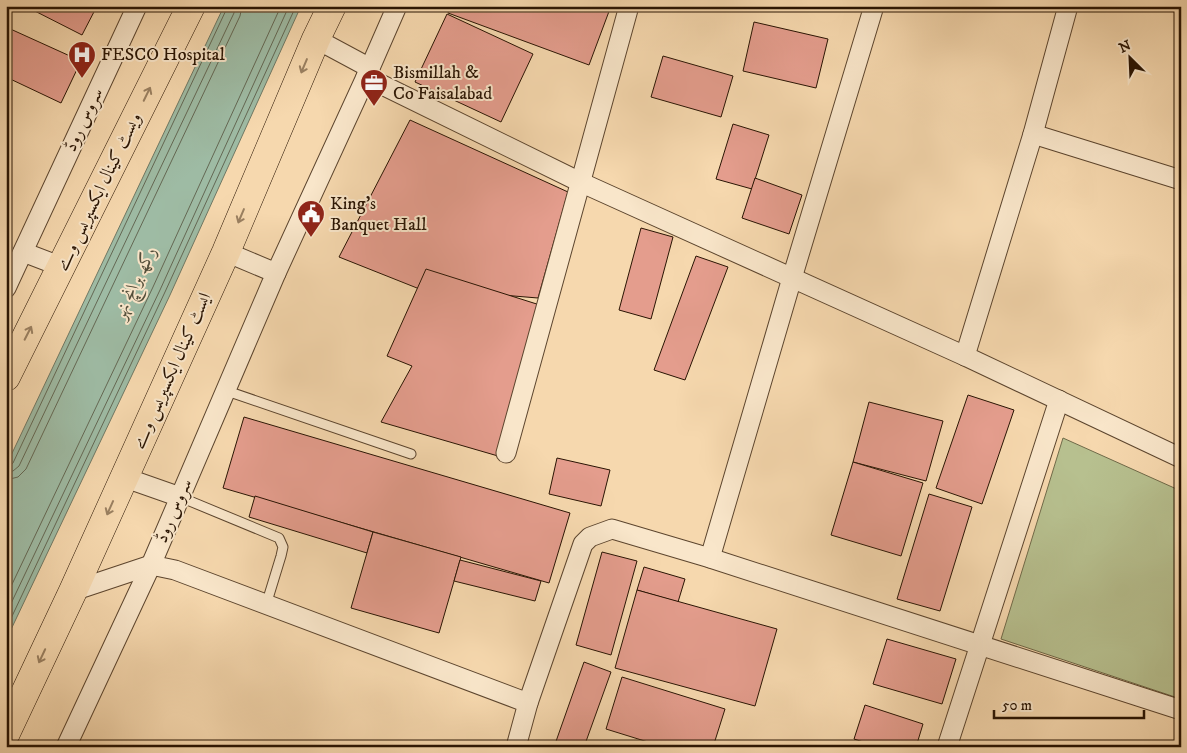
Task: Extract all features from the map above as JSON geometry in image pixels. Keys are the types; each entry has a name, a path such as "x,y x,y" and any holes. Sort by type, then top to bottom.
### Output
{"main road":[{"name":"ویسٹ کینال ایکسپریس وے","path":"6,377 191,6"},
{"name":"ایسٹ کینال ایکسپریس وے","path":"6,733 73,591 226,252 316,39 332,6"}],"street":[{"name":"سروس روڈ","path":"6,288 137,6"},
{"name":"سروس روڈ","path":"66,747 152,565 276,273 397,6"},
{"path":"506,453 630,6"},
{"path":"710,558 874,6"},
{"path":"965,356 1033,134 1068,6"},
{"path":"316,39 368,72 580,182 965,356 1181,458"},
{"path":"1033,134 1181,180"},
{"path":"23,252 62,267"},
{"path":"226,252 276,273"},
{"path":"947,747 1059,400"},
{"path":"123,477 180,496"},
{"path":"516,747 528,703 583,544 590,537 612,529 710,558 1181,710"},
{"path":"73,591 152,565 175,570 528,703"}],"lane":[{"path":"226,391 411,454"},
{"path":"180,496 278,538 282,547 281,556 266,605"}],"shaded area":[{"path":"1063,438 1181,491 1181,699 1001,639"}],"water":[{"name":"رکھ برانچ نہر","path":"224,6 301,6 170,295 6,640 6,466"}],"building":[{"path":"25,6 97,6 82,35"},
{"path":"451,6 611,6 589,65 448,13"},
{"path":"447,14 533,54 501,122 415,82"},
{"path":"754,22 828,39 816,88 743,71"},
{"path":"6,27 81,61 61,103 6,77"},
{"path":"663,56 733,76 721,117 651,97"},
{"path":"410,120 568,192 538,298 417,288 339,257"},
{"path":"733,124 769,135 752,189 716,179"},
{"path":"755,178 802,195 789,234 742,218"},
{"path":"641,228 673,237 651,319 619,310"},
{"path":"696,256 728,267 685,380 654,370"},
{"path":"426,269 543,306 498,456 381,422 412,366 387,356"},
{"path":"968,395 1014,410 982,504 936,488"},
{"path":"869,402 943,421 926,481 853,462"},
{"path":"244,417 570,513 549,583 223,488"},
{"path":"557,458 610,470 601,506 549,494"},
{"path":"853,462 923,483 901,556 831,535"},
{"path":"929,494 972,507 940,611 897,599"},
{"path":"255,496 373,532 367,553 249,517"},
{"path":"373,532 461,557 439,633 351,608"},
{"path":"602,552 637,561 611,655 576,645"},
{"path":"460,560 541,581 535,601 454,581"},
{"path":"644,567 685,579 678,602 637,590"},
{"path":"637,590 777,629 755,706 615,668"},
{"path":"887,639 956,659 942,704 873,684"},
{"path":"584,662 611,672 584,747 554,747"},
{"path":"622,677 725,709 713,747 664,747 606,729"},
{"path":"865,705 923,724 916,747 879,747 854,739"}],"place":[{"name":"FESCO Hospital","path":"82,79"},
{"name":"Bismillah & Co Faisalabad","path":"374,107"},
{"name":"King's Banquet Hall","path":"311,238"}]}
